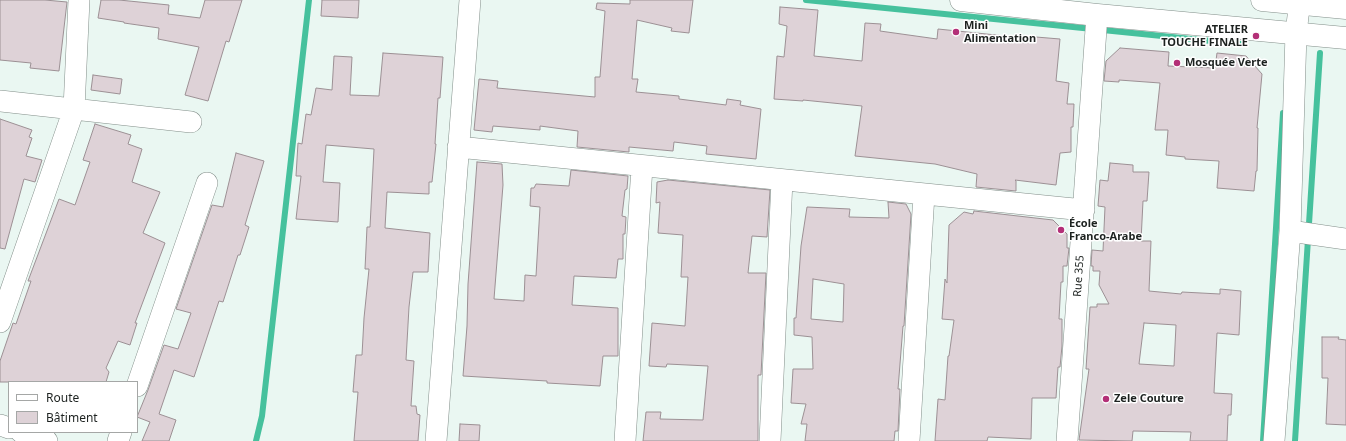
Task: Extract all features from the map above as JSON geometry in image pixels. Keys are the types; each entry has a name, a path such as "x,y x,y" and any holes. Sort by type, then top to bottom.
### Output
{"main road":[{"path":"961,0 1097,15 1346,38"},
{"path":"1262,0 1300,2 1346,8"}],"street":[{"path":"0,322 74,109 79,0"},
{"path":"436,441 470,0"},
{"path":"1274,441 1290,231 1296,33 1300,2"},
{"name":"Rue 355","path":"1067,441 1097,15"},
{"path":"0,101 191,122"},
{"path":"458,148 1084,210"},
{"path":"625,441 642,166"},
{"path":"770,441 782,180"},
{"path":"138,383 207,183"},
{"path":"910,441 924,194"},
{"path":"1290,231 1346,239"},
{"path":"24,433 47,441"}],"building":[{"path":"0,0 45,0 67,2 59,71 30,68 31,63 0,60"},
{"path":"101,0 119,0 169,5 168,14 200,18 205,0 242,0 229,42 226,41 208,101 185,95 199,47 158,39 159,28 98,18"},
{"path":"322,0 359,0 358,18 321,16"},
{"path":"630,0 693,0 689,33 671,31 672,28 637,20 632,79 638,79 636,92 679,96 679,99 726,105 727,99 741,101 740,105 761,109 756,159 706,154 707,146 674,142 673,151 629,147 629,152 577,147 578,131 540,126 540,130 493,126 492,132 474,130 479,79 498,81 497,88 595,97 595,77 600,77 605,11 596,9 597,3 630,4"},
{"path":"780,7 818,10 814,56 862,61 865,23 881,24 880,31 937,39 938,29 1035,39 1036,37 1060,39 1056,81 1069,83 1067,104 1074,104 1073,127 1071,127 1071,152 1060,153 1056,185 1015,180 1016,191 976,187 977,174 935,164 855,156 862,106 803,100 774,99 777,56 784,57 787,26 779,24"},
{"path":"1120,48 1169,52 1168,66 1215,68 1217,53 1246,56 1262,74 1257,128 1257,171 1254,191 1217,188 1219,161 1185,159 1185,157 1166,155 1168,130 1155,130 1160,83 1119,80 1119,82 1104,81 1106,61"},
{"path":"383,53 443,57 440,98 438,98 436,144 432,182 429,182 429,194 387,192 385,228 430,233 428,272 413,272 409,307 406,360 414,361 411,406 416,406 417,414 420,415 418,441 354,441 358,392 353,392 356,355 362,355 369,269 365,269 367,227 370,227 374,149 326,145 323,182 340,183 338,222 296,219 301,176 296,176 298,143 302,144 306,114 311,115 316,88 332,90 334,56 352,57 350,95 379,96"},
{"path":"93,75 122,79 120,94 91,90"},
{"path":"0,119 32,130 29,137 32,138 26,156 42,160 35,182 24,179 5,249 0,248"},
{"path":"95,124 131,135 128,144 142,149 132,182 160,192 143,233 165,243 135,323 137,323 130,345 118,341 106,368 109,372 106,381 0,382 0,361 13,323 16,324 31,281 28,281 59,199 75,205 90,162 83,160"},
{"path":"236,153 264,161 245,225 249,227 240,255 238,255 223,302 219,301 194,377 174,370 159,414 176,420 169,441 142,441 150,422 138,417 138,415 164,345 178,349 191,313 176,309 212,205 223,207"},
{"path":"477,162 502,164 503,185 494,299 524,301 525,275 536,276 540,207 530,206 531,188 534,188 536,184 569,186 571,170 628,176 622,216 626,217 625,234 623,234 623,259 618,259 616,278 574,276 572,305 618,308 618,356 603,356 600,386 463,376"},
{"path":"1110,163 1133,165 1133,172 1149,172 1147,201 1143,201 1141,241 1151,241 1149,291 1181,294 1182,292 1220,294 1220,289 1241,291 1239,335 1217,333 1214,393 1232,394 1231,415 1228,415 1227,441 1190,441 1191,432 1133,431 1132,441 1079,440 1089,369 1086,369 1090,307 1097,307 1097,304 1109,304 1099,285 1100,271 1093,271 1093,266 1091,266 1092,250 1103,251 1105,207 1098,206 1100,180 1108,181","holes":["1144,323 1176,325 1174,366 1139,364"]},
{"path":"668,180 770,190 767,237 752,236 748,273 766,273 761,375 758,375 758,441 643,441 646,412 661,412 660,419 703,420 708,366 667,364 666,367 649,366 652,323 685,326 688,277 681,277 683,235 658,233 660,202 656,203 657,182"},
{"path":"888,202 906,204 911,214 904,326 898,389 900,389 898,431 895,431 894,441 805,441 807,424 801,424 806,404 791,403 793,369 813,369 812,337 794,335 794,318 796,318 801,246 807,207 850,209 849,217 889,218","holes":["813,279 844,284 843,322 811,319"]},
{"path":"974,211 1053,220 1067,234 1067,248 1069,248 1067,266 1063,266 1063,282 1061,282 1059,319 1062,319 1062,346 1060,367 1058,367 1056,398 1032,398 1031,439 988,437 987,441 935,441 938,399 945,400 948,356 954,320 942,319 945,279 947,283 949,225 964,212 973,214"},
{"path":"1322,337 1339,337 1338,339 1346,340 1346,425 1326,424 1328,378 1322,378"},
{"path":"460,424 480,425 479,441 459,441"}],"waterway":[{"path":"256,441 262,416 309,0"},
{"path":"806,0 1241,44"},
{"path":"1295,441 1320,53"},
{"path":"1263,441 1283,113"}],"place":[{"name":"Mini Alimentation","path":"956,32"},
{"name":"ATELIER TOUCHE FINALE","path":"1256,36"},
{"name":"Mosquée Verte","path":"1177,63"},
{"name":"École Franco-Arabe","path":"1061,230"},
{"name":"Zele Couture","path":"1106,399"}]}
